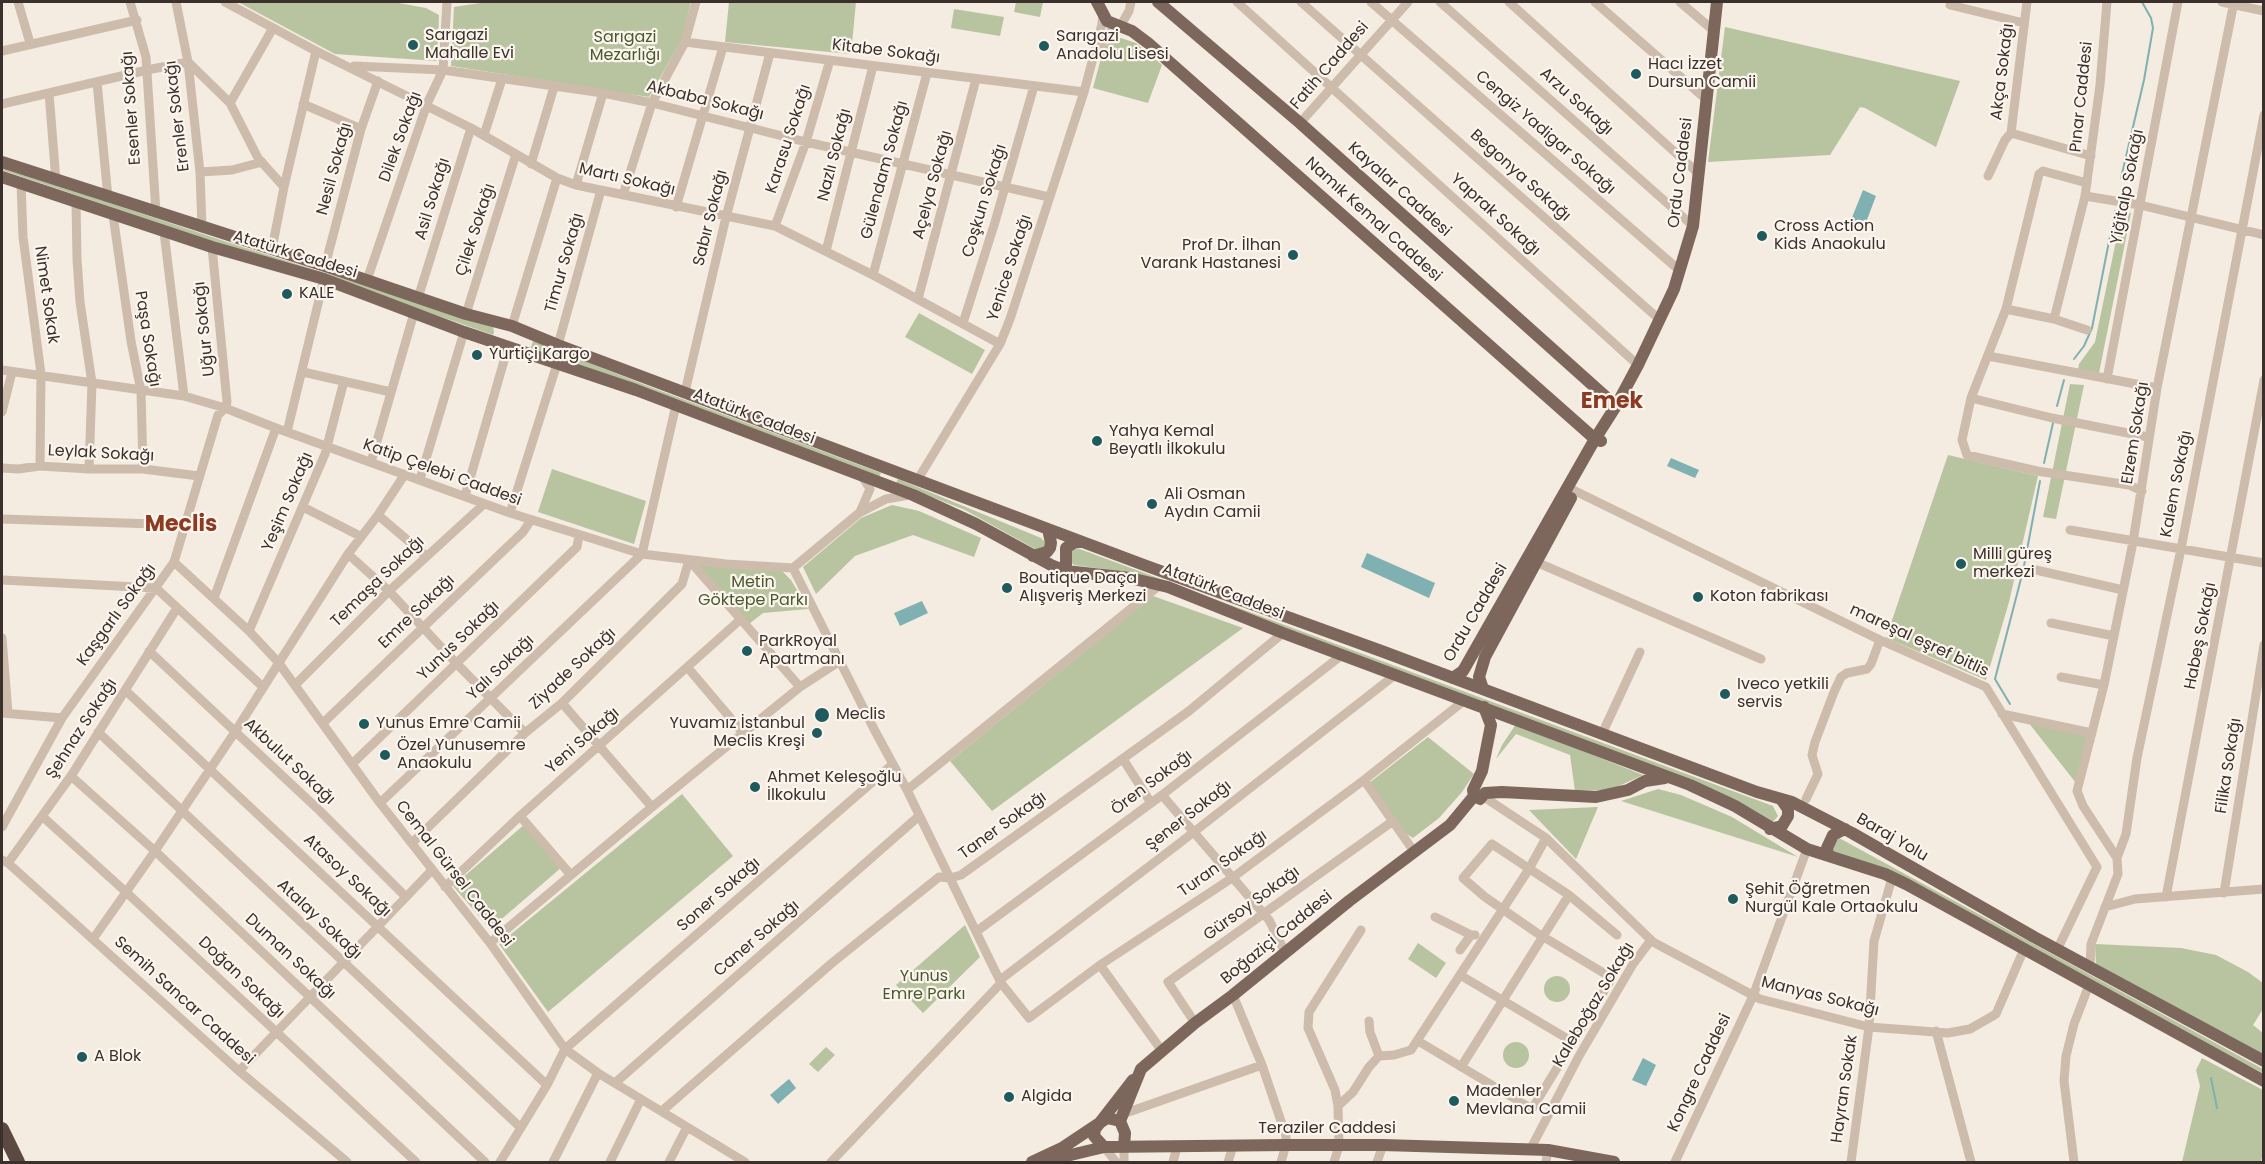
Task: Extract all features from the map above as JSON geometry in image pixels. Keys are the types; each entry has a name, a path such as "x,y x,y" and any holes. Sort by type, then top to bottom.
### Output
{"highway":[{"path":"2,1129 18,1162"}],"main road":[{"name":"Kayalar Caddesi","path":"1158,2 1300,123 1616,406"},
{"name":"Ordu Caddesi","path":"1453,678 1463,671 1599,440 1674,289 1693,226 1717,2"},
{"name":"Namık Kemal Caddesi","path":"1101,5 1107,21 1132,31 1174,66 1599,440"},
{"name":"Atatürk Caddesi","path":"2,162 466,314 530,332 558,345 918,478 1048,529 1483,689"},
{"name":"Atatürk Caddesi","path":"2,177 212,248 324,279 464,332 676,405 913,495 976,524 1033,556 1066,570 1130,578 1160,585 1484,707"},
{"path":"494,342 502,334 502,328 498,322"},
{"path":"524,352 522,340 530,332"},
{"name":"Ordu Caddesi","path":"1483,689 1479,676 1485,657 1536,562 1571,489"},
{"path":"1033,556 1047,552 1050,548 1048,529"},
{"path":"1066,570 1066,548 1075,542 1084,542"},
{"name":"Baraj Yolu","path":"1483,689 1800,806 1845,829 2057,950 2264,1061"},
{"path":"1484,707 1491,725 1480,793 1596,797 1628,790 1646,781 1670,778"},
{"name":"Baraj Yolu","path":"1484,707 1670,778 1734,806 1807,849 1892,878 2264,1081"},
{"name":"Boğaziçi Caddesi","path":"1121,1117 1141,1070 1162,1051 1349,901 1450,825 1480,793"},
{"path":"1770,829 1782,826 1788,816 1788,809 1781,799"},
{"path":"1828,855 1827,848 1833,835 1845,829"},
{"path":"1104,1147 1094,1136 1095,1129 1141,1070"},
{"path":"1032,1162 1062,1148 1107,1118 1121,1117 1125,1133 1124,1148"},
{"name":"Teraziler Caddesi","path":"1041,1162 1104,1147 1286,1145 1383,1145 1530,1150 1547,1156 1607,1162"}],"street":[{"path":"18,2 30,43"},
{"name":"Esenler Sokağı","path":"130,2 146,57 156,213"},
{"name":"Erenler Sokağı","path":"176,2 188,62 200,172 202,228"},
{"name":"Martı Sokağı","path":"225,2 316,51 427,104 557,178 576,185 775,226 873,275 1000,344"},
{"name":"Dilek Sokağı","path":"367,280 427,104 443,70 447,2"},
{"path":"623,195 652,103 685,42 696,2"},
{"path":"1095,51 1111,31 1121,25 1131,2"},
{"name":"Yaprak Sokağı","path":"1237,2 1638,365"},
{"name":"Begonya Sokağı","path":"1301,2 1659,320"},
{"name":"Cengiz Yadigar Sokağı","path":"1371,2 1679,270"},
{"name":"Fatih Caddesi","path":"1300,123 1408,2"},
{"name":"Arzu Sokağı","path":"1440,2 1693,226"},
{"path":"1509,2 1699,174"},
{"path":"1595,2 1707,100"},
{"path":"1680,2 1713,31"},
{"name":"Akça Sokağı","path":"1988,176 2005,140 2011,133 2027,2"},
{"name":"Pınar Caddesi","path":"2054,318 2085,196 2100,85 2107,2"},
{"name":"Yiğitalp Sokağı","path":"2107,379 2178,2"},
{"path":"2222,2 2264,11"},
{"name":"Elzem Sokağı","path":"2117,858 2083,806 2077,792 2104,685 2133,542 2157,388 2234,3"},
{"name":"Yenice Sokağı","path":"918,478 1000,344 1084,92 1095,51 1101,5"},
{"path":"1950,5 2024,23"},
{"path":"2,51 137,20"},
{"path":"230,103 273,28"},
{"name":"Kitabe Sokağı","path":"685,42 1084,92"},
{"path":"676,207 723,47"},
{"path":"272,249 316,51"},
{"name":"Sabır Sokağı","path":"685,392 726,217 770,53"},
{"name":"Karasu Sokağı","path":"775,226 806,141 830,60"},
{"path":"2,104 147,69 188,62 230,103 262,162 284,187"},
{"name":"Akbaba Sokağı","path":"349,66 443,70 603,93 1049,197"},
{"name":"Nazlı Sokağı","path":"826,251 873,66"},
{"name":"Gülendam Sokağı","path":"873,275 927,73"},
{"path":"484,135 502,79"},
{"name":"Açelya Sokağı","path":"918,299 976,79"},
{"name":"Nesil Sokağı","path":"325,266 361,129 378,81"},
{"path":"97,82 108,198"},
{"name":"Coşkun Sokağı","path":"963,323 1034,86"},
{"path":"531,164 554,87"},
{"path":"49,93 56,181"},
{"path":"576,185 603,93"},
{"path":"303,104 361,129"},
{"name":"Kalem Sokağı","path":"2090,967 2091,944 2118,874 2117,858 2126,834 2137,758 2181,549 2240,230 2264,115"},
{"name":"Asil Sokağı","path":"417,298 471,128"},
{"path":"2011,133 2091,156"},
{"name":"Çilek Sokağı","path":"466,314 516,154"},
{"path":"200,172 232,170 262,162"},
{"path":"2087,183 2043,171 2039,174 2006,309 1971,398 1962,440 1967,455 2037,471 2129,484 2142,491"},
{"path":"512,326 557,178"},
{"name":"Nimet Sokak","path":"21,183 23,237 41,374 40,466"},
{"name":"Timur Sokağı","path":"558,345 601,190"},
{"path":"2085,196 2140,205 2264,235"},
{"path":"75,202 79,291 92,383 89,469"},
{"name":"Paşa Sokağı","path":"113,215 131,341 141,391 143,469"},
{"path":"164,232 184,396"},
{"name":"Uğur Sokağı","path":"212,248 227,402 225,408"},
{"path":"287,432 324,279"},
{"path":"2006,309 2054,318 2087,330"},
{"path":"371,462 414,313"},
{"path":"420,479 464,332"},
{"path":"465,496 508,347"},
{"path":"1988,356 2157,388"},
{"path":"510,513 557,364"},
{"name":"Katip Çelebi Caddesi","path":"2,370 184,396 225,408 510,513 642,554 793,568"},
{"path":"2,412 12,372"},
{"path":"303,372 391,392"},
{"name":"Habeş Sokağı","path":"2166,897 2264,380"},
{"name":"Yeşim Sokağı","path":"249,631 327,447 344,381"},
{"path":"1971,398 2052,418 2148,437"},
{"path":"642,554 676,405"},
{"name":"Kaşgarlı Sokağı","path":"2,827 62,718 174,562 218,415 225,408"},
{"path":"214,598 276,428"},
{"name":"Leylak Sokağı","path":"2,468 18,469 40,466 143,469 199,476"},
{"path":"93,939 210,770 348,554 378,515 405,474"},
{"path":"859,513 870,489 860,475"},
{"name":"mareşal eşref bitlis","path":"1571,489 1880,640 1986,687 2097,867 2057,950"},
{"path":"913,495 899,495 886,499 859,513 793,568 907,790 1001,981"},
{"name":"Temaşa Sokağı","path":"295,685 389,591 484,504"},
{"path":"303,507 360,536"},
{"path":"378,515 426,556"},
{"path":"2,525 2,519 185,525"},
{"name":"Emre Sokağı","path":"323,723 523,532 531,520"},
{"path":"2070,530 2264,563"},
{"name":"Yunus Sokağı","path":"352,764 577,547 579,535"},
{"path":"348,554 389,591 525,733"},
{"name":"Yalı Sokağı","path":"380,803 642,554"},
{"path":"689,560 800,687"},
{"name":"Ziyade Sokağı","path":"412,842 525,733 562,703 682,584 689,560"},
{"name":"Cemal Gürsel Caddesi","path":"174,562 249,631 278,662 380,803 490,943 565,1049 598,1073 687,1127 731,1159 745,1162"},
{"path":"1536,562 1761,659"},
{"path":"2036,570 2123,590"},
{"path":"2,580 156,588 263,687"},
{"path":"907,790 1160,585"},
{"name":"Şehnaz Sokağı","path":"5,862 43,817 177,608"},
{"name":"Yeni Sokağı","path":"446,887 520,816 741,619"},
{"path":"2051,624 2114,636"},
{"name":"Taner Sokağı","path":"662,1111 832,963 939,877 950,878 961,874 1189,711 1283,633"},
{"path":"2,638 5,713 62,718"},
{"path":"1806,799 1818,774 1812,755 1815,742 1837,685 1841,677 1847,673 1867,669 1880,640"},
{"name":"Filika Sokağı","path":"2224,893 2264,645"},
{"name":"Akbulut Sokağı","path":"149,651 320,811 406,897"},
{"path":"1602,734 1640,652"},
{"name":"Ören Sokağı","path":"977,931 1162,795 1342,655"},
{"path":"490,943 570,874 800,687 840,661"},
{"path":"688,668 744,734"},
{"name":"Şener Sokağı","path":"831,1162 1001,981 1395,675"},
{"path":"2061,677 2104,685"},
{"name":"Atasoy Sokağı","path":"125,690 547,1085"},
{"name":"Turan Sokağı","path":"1001,981 1029,1018 1100,965 1232,878 1364,780 1466,700"},
{"path":"562,703 652,807"},
{"path":"2002,714 2092,733"},
{"name":"Atalay Sokağı","path":"98,732 521,1128"},
{"path":"1122,759 1151,803"},
{"name":"Soner Sokağı","path":"565,1049 893,764"},
{"name":"Duman Sokağı","path":"70,776 155,851 485,1162"},
{"path":"1364,780 1415,853"},
{"name":"Manyas Sokağı","path":"1480,793 1546,838 1651,940 1760,999 1869,1027 1948,1033 1970,1029 1996,1014 2024,949"},
{"path":"1162,795 1263,914 1285,952"},
{"path":"520,816 570,874"},
{"name":"Caner Sokağı","path":"615,1083 919,816"},
{"name":"Doğan Sokağı","path":"43,817 416,1162"},
{"name":"Gürsoy Sokağı","path":"1195,1023 1168,982 1393,821"},
{"path":"1338,1106 1353,1092 1369,1066 1379,1056 1411,1050 1418,1041 1529,869 1546,838"},
{"path":"1418,1041 1532,1109 1612,978 1542,937 1463,878 1492,844 1569,895 1617,935"},
{"name":"Kongre Caddesi","path":"1675,1162 1753,996 1807,849"},
{"name":"Semih Sancar Caddesi","path":"5,862 239,1071 347,1162"},
{"path":"239,1071 432,870"},
{"name":"Hayran Sokak","path":"1851,1162 1869,1027 1874,941 1892,878"},
{"path":"2105,907 2135,899 2264,889"},
{"path":"1461,1067 1569,895"},
{"path":"1435,917 1472,935 1486,934"},
{"path":"1334,1162 1339,1146 1338,1106 1335,1090 1308,1028 1309,1012 1361,930"},
{"path":"1460,951 1472,935"},
{"name":"Kaleboğaz Sokağı","path":"1530,1150 1579,1056 1633,964 1651,940"},
{"path":"1100,965 1162,1051"},
{"path":"1460,975 1573,1042"},
{"path":"2074,1162 2064,1081 2066,1056 2074,1024 2089,985"},
{"path":"1233,995 1262,1065 1286,1136 1281,1162"},
{"path":"1369,1021 1370,1032 1379,1056"},
{"path":"1936,1031 1971,1162"},
{"path":"500,1162 547,1085 565,1049"},
{"path":"1121,1117 1262,1065"},
{"path":"553,1162 598,1073"},
{"path":"610,1162 641,1099"},
{"path":"669,1162 687,1127"},
{"path":"1377,1162 1383,1145"},
{"path":"1228,1162 1233,1146"},
{"path":"1104,1147 1116,1162"},
{"path":"1173,1162 1178,1147"},
{"path":"1124,1148 1124,1162"}],"green space":[{"path":"238,2 393,2 426,8 439,15 437,61 335,54"},
{"name":"Sarıgazi Mezarlığı","path":"487,2 691,2 682,39 649,97 451,66 454,7"},
{"path":"729,2 856,2 851,54 725,42"},
{"path":"1016,2 1043,2 1040,17 1014,12"},
{"path":"954,9 1004,17 1000,36 951,28"},
{"path":"1725,27 1960,81 1936,147 1860,107 1830,155 1708,162"},
{"path":"1121,38 1136,43 1162,65 1148,103 1093,88 1104,47 1114,39"},
{"path":"2,167 230,243 493,326 493,335 317,273 230,247 2,170"},
{"path":"2122,212 2131,213 2099,373 2078,370 2079,364 2095,342"},
{"path":"919,313 985,350 972,374 905,337"},
{"path":"533,341 881,473 879,477 530,350"},
{"path":"2070,384 2084,385 2056,519 2043,517"},
{"path":"1948,455 2038,476 2009,602 1986,680 1886,638"},
{"path":"552,469 646,501 634,544 538,512"},
{"path":"898,479 1041,538 1046,543 1045,548 1037,550 965,510 896,483"},
{"path":"892,505 919,511 981,538 974,557 913,535 855,556 816,594 803,567 861,518"},
{"path":"1077,548 1773,806 1778,816 1772,823 1736,800 1103,569 1074,565 1070,561 1071,552"},
{"name":"Metin Göktepe Parkı","path":"695,564 781,570 791,580 808,609 763,613 749,624"},
{"path":"1153,596 1243,628 992,811 950,761"},
{"path":"2028,722 2087,734 2076,783"},
{"path":"1516,724 1643,775 1610,790 1575,791 1570,755 1516,734 1496,759"},
{"path":"1428,737 1474,774 1462,792 1439,818 1413,838 1405,833 1369,783"},
{"path":"1658,789 1681,795 1732,817 1798,857 1621,801"},
{"path":"682,794 733,856 548,1012 499,944"},
{"path":"1598,807 1576,859 1529,810"},
{"path":"525,824 562,867 490,929 453,886"},
{"path":"1839,838 2263,1069 2263,1073 1833,853 1833,844"},
{"name":"Yunus Emre Parkı","path":"965,925 980,957 923,1013 896,985"},
{"path":"1418,943 1446,963 1436,978 1408,959"},
{"path":"2095,944 2181,948 2216,955 2248,972 2263,983 2263,1009 2253,1025 2263,1033 2263,1055 2096,964"},
{"path":"1557,976 1566,980 1570,989 1566,998 1557,1002 1548,998 1544,989 1548,980"},
{"path":"1516,1042 1525,1046 1529,1055 1525,1064 1516,1068 1507,1064 1503,1055 1507,1046"},
{"path":"826,1047 835,1055 818,1072 809,1064"},
{"path":"2202,1058 2263,1090 2264,1146 2261,1162 2182,1162 2200,1086 2196,1070"}],"water":[{"path":"1863,190 1876,196 1865,225 1851,220"},
{"path":"1671,458 1699,470 1695,478 1667,466"},
{"path":"1367,553 1435,583 1429,598 1361,567"},
{"path":"922,601 928,613 900,626 894,613"},
{"path":"1643,1058 1656,1065 1646,1086 1632,1080"},
{"path":"789,1079 796,1088 778,1104 770,1095"}],"waterway":[{"path":"2121,178 2144,80 2153,28 2151,18 2142,2"},
{"path":"2074,359 2084,346 2092,328 2115,211"},
{"path":"2057,406 2064,380"},
{"path":"2044,463 2053,423"},
{"path":"2010,704 1995,679 2023,571 2040,481"},
{"path":"2211,1078 2217,1108"}],"place":[{"name":"Sarıgazi Mahalle Evi","path":"413,45"},
{"name":"Sarıgazi Anadolu Lisesi","path":"1044,46"},
{"name":"Hacı İzzet Dursun Camii","path":"1636,74"},
{"name":"Cross Action Kids Anaokulu","path":"1762,236"},
{"name":"Prof Dr. İlhan Varank Hastanesi","path":"1293,255"},
{"name":"KALE","path":"287,294"},
{"name":"Yurtiçi Kargo","path":"477,355"},
{"name":"Yahya Kemal Beyatlı İlkokulu","path":"1097,441"},
{"name":"Ali Osman Aydın Camii","path":"1152,504"},
{"name":"Milli güreş merkezi","path":"1961,564"},
{"name":"Boutique Daça Alışveriş Merkezi","path":"1007,588"},
{"name":"Koton fabrikası","path":"1698,597"},
{"name":"ParkRoyal Apartmanı","path":"747,651"},
{"name":"Iveco yetkili servis","path":"1725,694"},
{"name":"Meclis","path":"822,715"},
{"name":"Yunus Emre Camii","path":"364,724"},
{"name":"Yuvamız İstanbul Meclis Kreşi","path":"817,733"},
{"name":"Özel Yunusemre Anaokulu","path":"385,755"},
{"name":"Ahmet Keleşoğlu İlkokulu","path":"755,787"},
{"name":"Şehit Öğretmen Nurgül Kale Ortaokulu","path":"1733,899"},
{"name":"A Blok","path":"82,1057"},
{"name":"Algida","path":"1009,1097"},
{"name":"Madenler Mevlana Camii","path":"1454,1101"}],"district":[{"name":"Emek","path":"1612,402"},
{"name":"Meclis","path":"181,525"}]}
